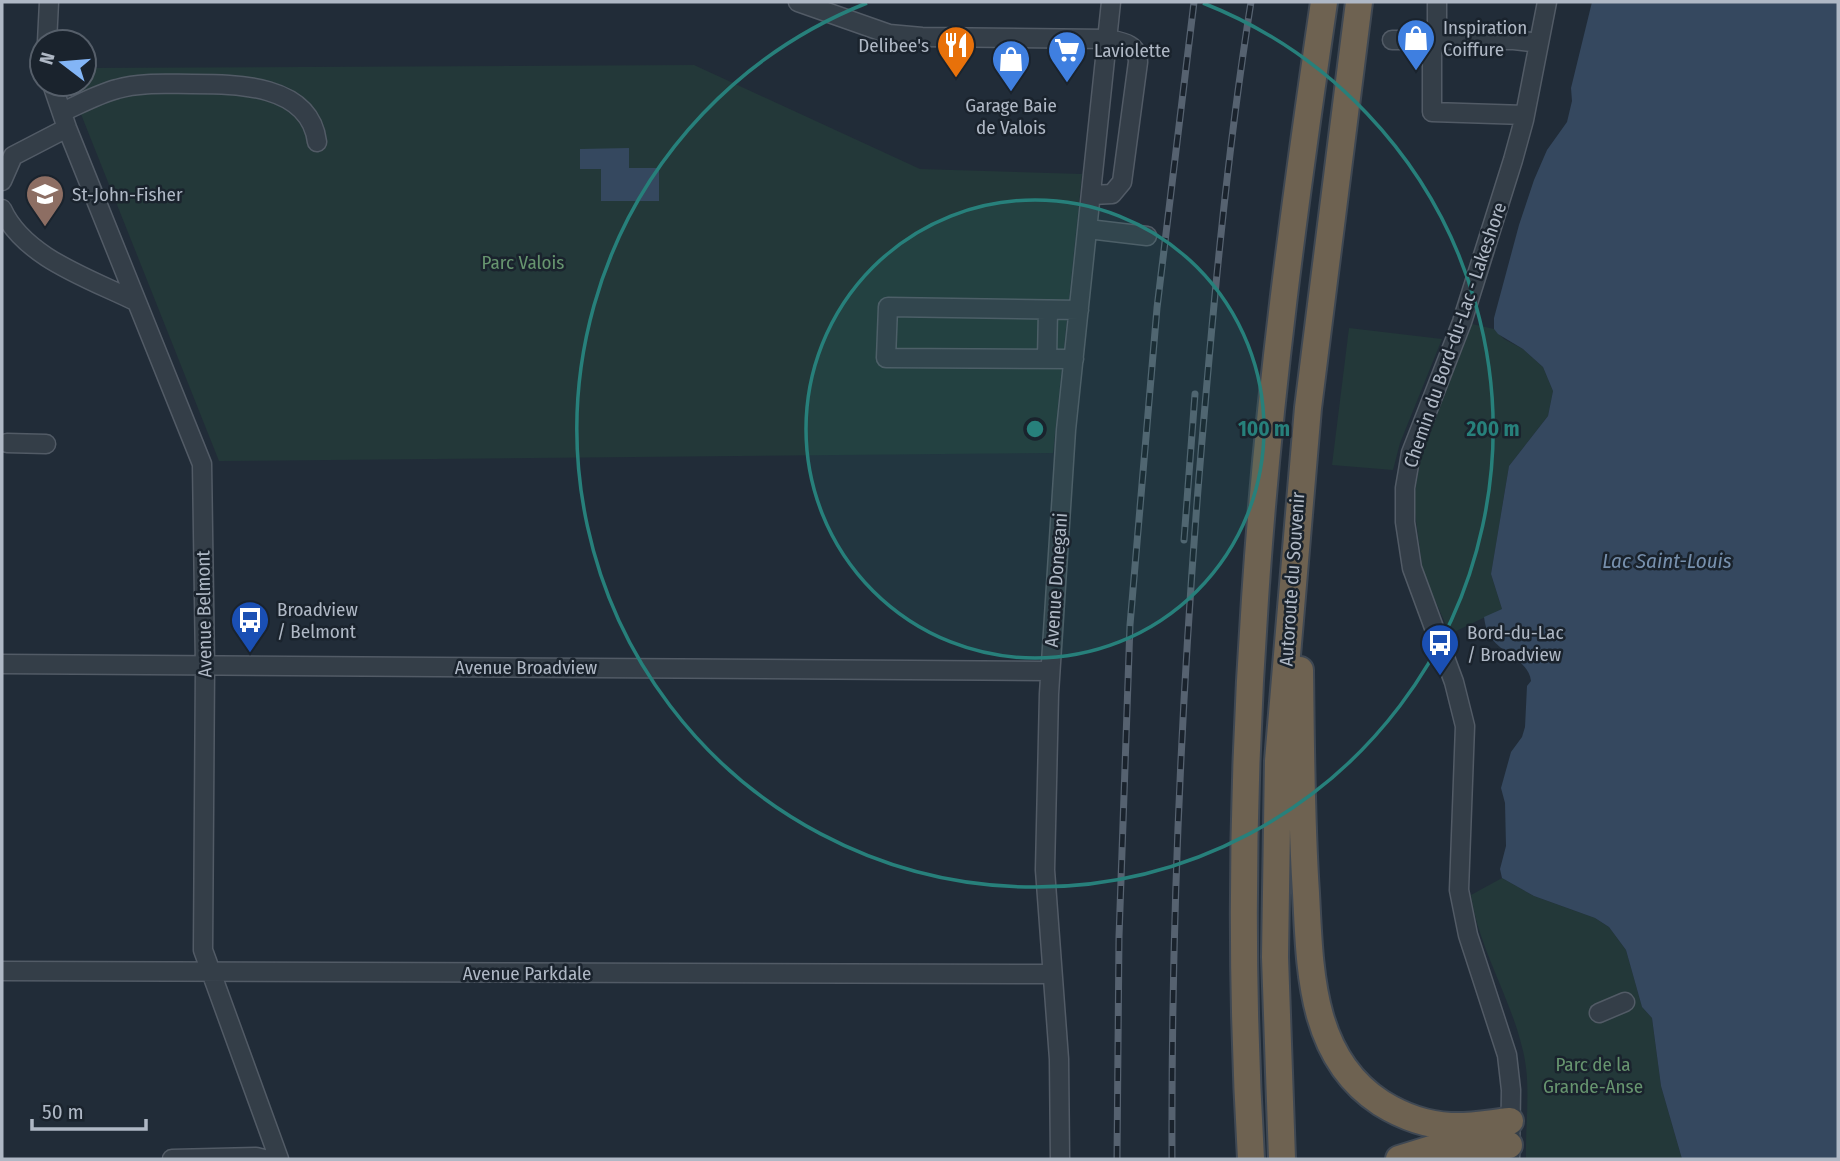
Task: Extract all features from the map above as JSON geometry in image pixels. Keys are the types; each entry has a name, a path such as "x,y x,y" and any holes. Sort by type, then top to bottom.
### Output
{"highway":[{"name":"Autoroute du Souvenir","path":"1251,1159 1245,1023 1245,849 1255,596 1265,467 1282,320 1324,2"},
{"name":"Autoroute du Souvenir","path":"1282,1159 1275,968 1277,786 1300,483 1324,267 1359,2"},
{"path":"1300,483 1303,844 1310,952 1320,1023 1332,1052 1349,1076 1389,1108 1420,1121 1510,1142"},
{"path":"1399,1159 1441,1146 1510,1142"}],"street":[{"path":"48,28 49,2"},
{"path":"798,2 890,34 922,37 1108,39 1133,47 1138,54 1138,62 1121,185 1112,194 1092,195"},
{"name":"Avenue Donegani","path":"1060,1159 1059,1059 1044,849 1050,671 1066,430 1111,2"},
{"path":"1437,2 1432,51 1432,113 1525,115"},
{"name":"Chemin du Bord-du-Lac - Lakeshore","path":"1510,1142 1511,1090 1507,1055 1468,935 1459,890 1465,726 1457,690 1412,568 1405,522 1405,496 1411,453 1462,322 1510,170 1525,115 1547,2"},
{"path":"1392,40 1514,40 1539,43"},
{"path":"2,181 13,156 64,120 117,89 138,85 217,84 252,87 274,93 297,107 312,124 317,142"},
{"name":"Avenue Belmont","path":"57,98 202,464 205,666 203,950 279,1159"},
{"path":"2,209 9,226 43,256 137,302"},
{"path":"1088,229 1147,236"},
{"path":"1074,359 886,358 888,307 1079,310"},
{"path":"1047,359 1048,310"},
{"path":"7,443 46,444"},
{"name":"Avenue Broadview","path":"2,664 1050,671"},
{"name":"Avenue Parkdale","path":"2,971 1052,974"},
{"path":"1599,1013 1625,1002"},
{"path":"172,1159 264,1159"}],"green space":[{"name":"Parc Valois","path":"694,65 920,169 1082,174 1053,453 219,461 75,98 98,98 98,68"},
{"path":"1472,324 1494,329 1504,339 1523,349 1543,367 1553,391 1548,416 1509,466 1491,574 1502,609 1450,634 1422,565 1415,491 1421,457"},
{"path":"1349,328 1442,339 1400,443 1393,470 1332,465"},
{"name":"Parc de la Grande-Anse","path":"1502,878 1534,896 1595,918 1609,927 1626,950 1642,1007 1652,1018 1661,1086 1682,1159 1526,1159 1525,1061 1516,1027 1481,934 1471,895"}],"water":[{"name":"Lac Saint-Louis","path":"1592,2 1838,2 1838,1159 1682,1159 1661,1086 1652,1018 1642,1007 1626,950 1609,927 1595,918 1534,896 1502,878 1500,869 1506,846 1505,803 1501,788 1511,752 1522,737 1525,727 1527,686 1531,681 1526,668 1490,637 1484,617 1502,609 1491,574 1509,466 1548,416 1553,391 1543,367 1523,349 1498,334 1494,329 1494,318 1534,180 1547,150 1567,122 1572,101 1571,88"},
{"path":"629,148 629,168 659,168 659,201 601,201 601,169 580,169 580,149"}],"railway":[{"path":"1117,1159 1119,937 1130,625 1157,308 1194,2"},
{"path":"1172,1159 1175,903 1193,562 1221,239 1251,2"},
{"path":"1184,540 1195,394"}],"place":[{"name":"Inspiration Coiffure","path":"1416,72"},
{"name":"Delibee's","path":"956,79"},
{"name":"Laviolette","path":"1067,84"},
{"name":"Garage Baie de Valois","path":"1011,93"},
{"name":"St-John-Fisher","path":"45,228"},
{"name":"Broadview / Belmont","path":"250,654"},
{"name":"Bord-du-Lac / Broadview","path":"1440,677"}]}
